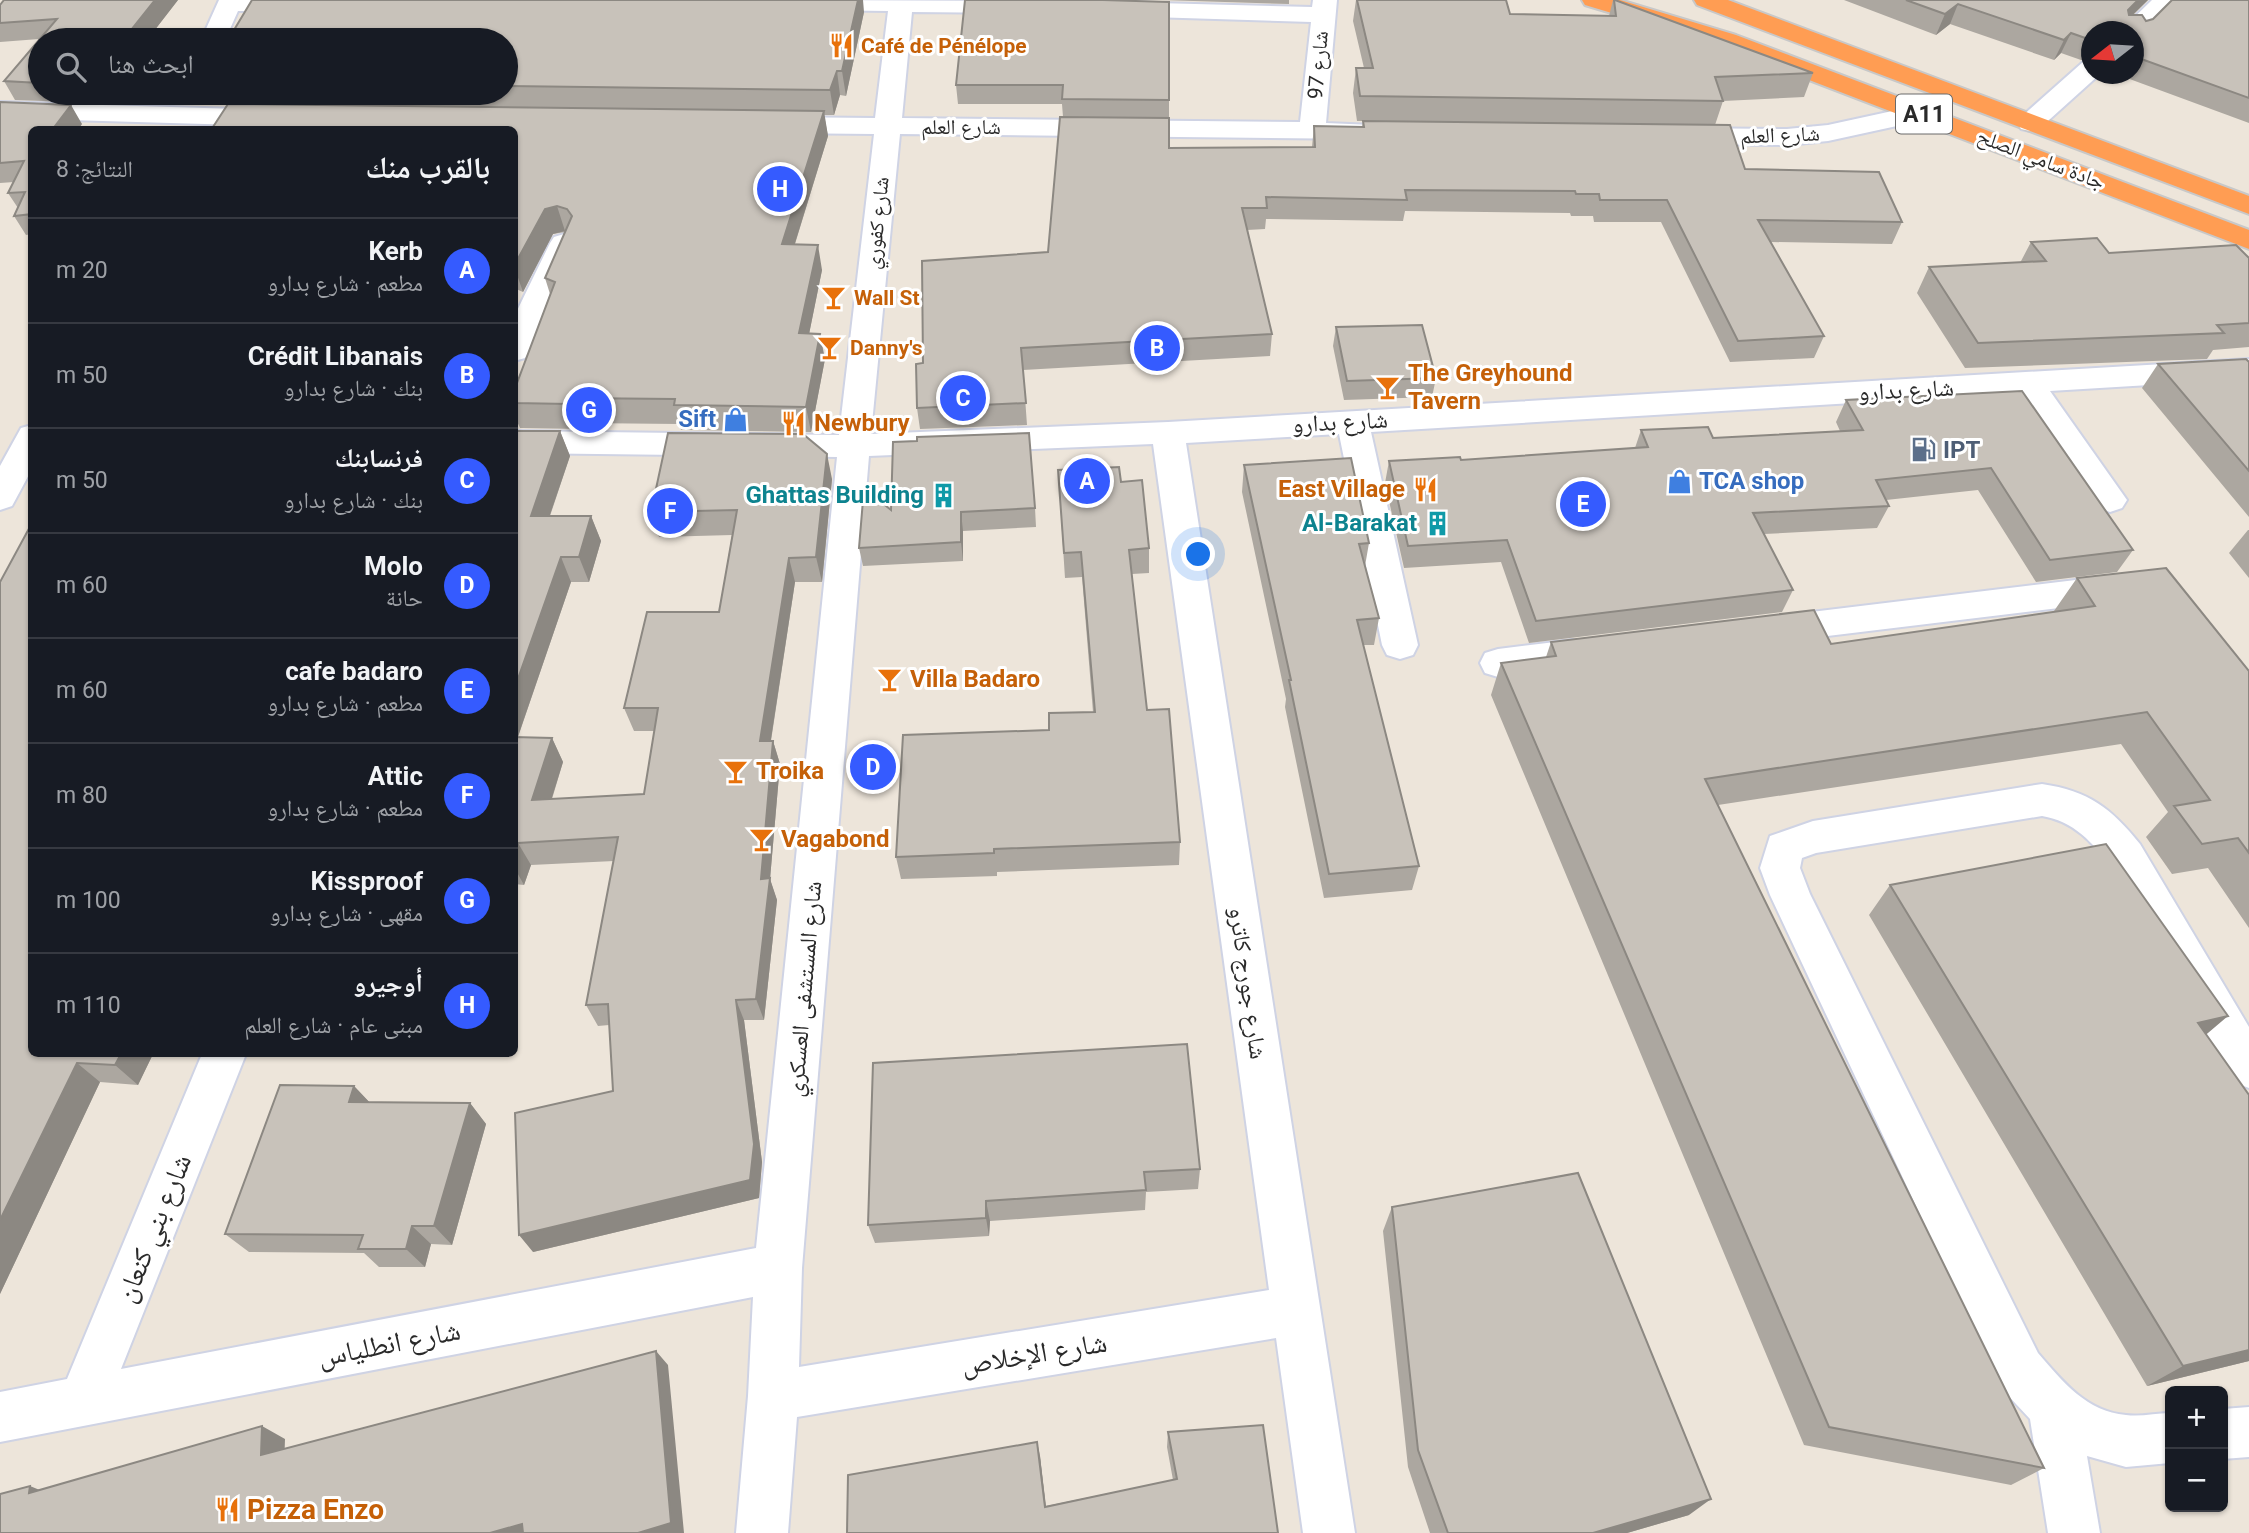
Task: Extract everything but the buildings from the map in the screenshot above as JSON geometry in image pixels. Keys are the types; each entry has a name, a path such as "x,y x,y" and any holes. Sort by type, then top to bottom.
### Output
{"highway":[{"name":"جادة سامي الصلح","path":"1594,0 1727,40 2249,240"},
{"name":"جادة سامي الصلح","path":"1706,0 2249,206"}],"street":[{"path":"2143,21 2166,0"},
{"path":"788,3 901,1 1037,6"},
{"name":"شارع كفوري","path":"854,446 901,1"},
{"path":"218,28 230,2 327,4"},
{"path":"1091,8 1324,8"},
{"name":"شارع 97","path":"1312,130 1324,8"},
{"path":"2030,123 2081,76"},
{"path":"0,110 304,118"},
{"name":"شارع العلم","path":"1662,135 1787,137 1829,134 1920,113"},
{"name":"شارع العلم","path":"748,125 1382,131"},
{"path":"518,343 565,243"},
{"name":"شارع بدارو","path":"518,442 854,446 1168,433 2249,369"},
{"path":"2028,383 2110,500"},
{"path":"1353,422 1400,645"},
{"name":"شارع جورج كاترو","path":"1168,433 1329,1533"},
{"path":"0,435 28,436"},
{"path":"0,498 28,444"},
{"name":"شارع المستشفى العسكري","path":"762,1533 773,1396 778,1268 854,446"},
{"path":"1735,635 2151,584"},
{"path":"1498,663 1609,650"},
{"path":"2165,1438 2127,1441 2086,1432 2054,1410 2020,1371 1790,895 1780,868 1784,848 1813,837 2042,800 2069,804 2105,829 2126,856 2249,1068"},
{"name":"شارع بني كنعان","path":"82,1403 223,1057"},
{"name":"شارع انطلياس","path":"0,1417 778,1268"},
{"name":"شارع الإخلاص","path":"773,1396 1296,1310"},
{"path":"2054,1410 2074,1533"},
{"path":"2228,1434 2249,1432"}],"place":[{"name":"Café de Pénélope","path":"841,46"},
{"name":"أوجيرو","path":"780,189"},
{"name":"Wall St","path":"834,298"},
{"name":"Danny's","path":"830,348"},
{"name":"Crédit Libanais","path":"1157,348"},
{"name":"The Greyhound Tavern","path":"1388,387"},
{"name":"فرنسابنك","path":"963,398"},
{"name":"Kissproof","path":"589,410"},
{"name":"Sift","path":"736,419"},
{"name":"Newbury","path":"794,423"},
{"name":"IPT","path":"1923,450"},
{"name":"Kerb","path":"1087,481"},
{"name":"TCA shop","path":"1679,481"},
{"name":"East Village","path":"1425,489"},
{"name":"Ghattas Building","path":"944,495"},
{"name":"cafe badaro","path":"1583,504"},
{"name":"Attic","path":"670,511"},
{"name":"Al-Barakat","path":"1437,523"},
{"name":"Villa Badaro","path":"890,679"},
{"name":"Molo","path":"873,767"},
{"name":"Troika","path":"736,771"},
{"name":"Vagabond","path":"761,839"},
{"name":"Pizza Enzo","path":"227,1509"}]}
